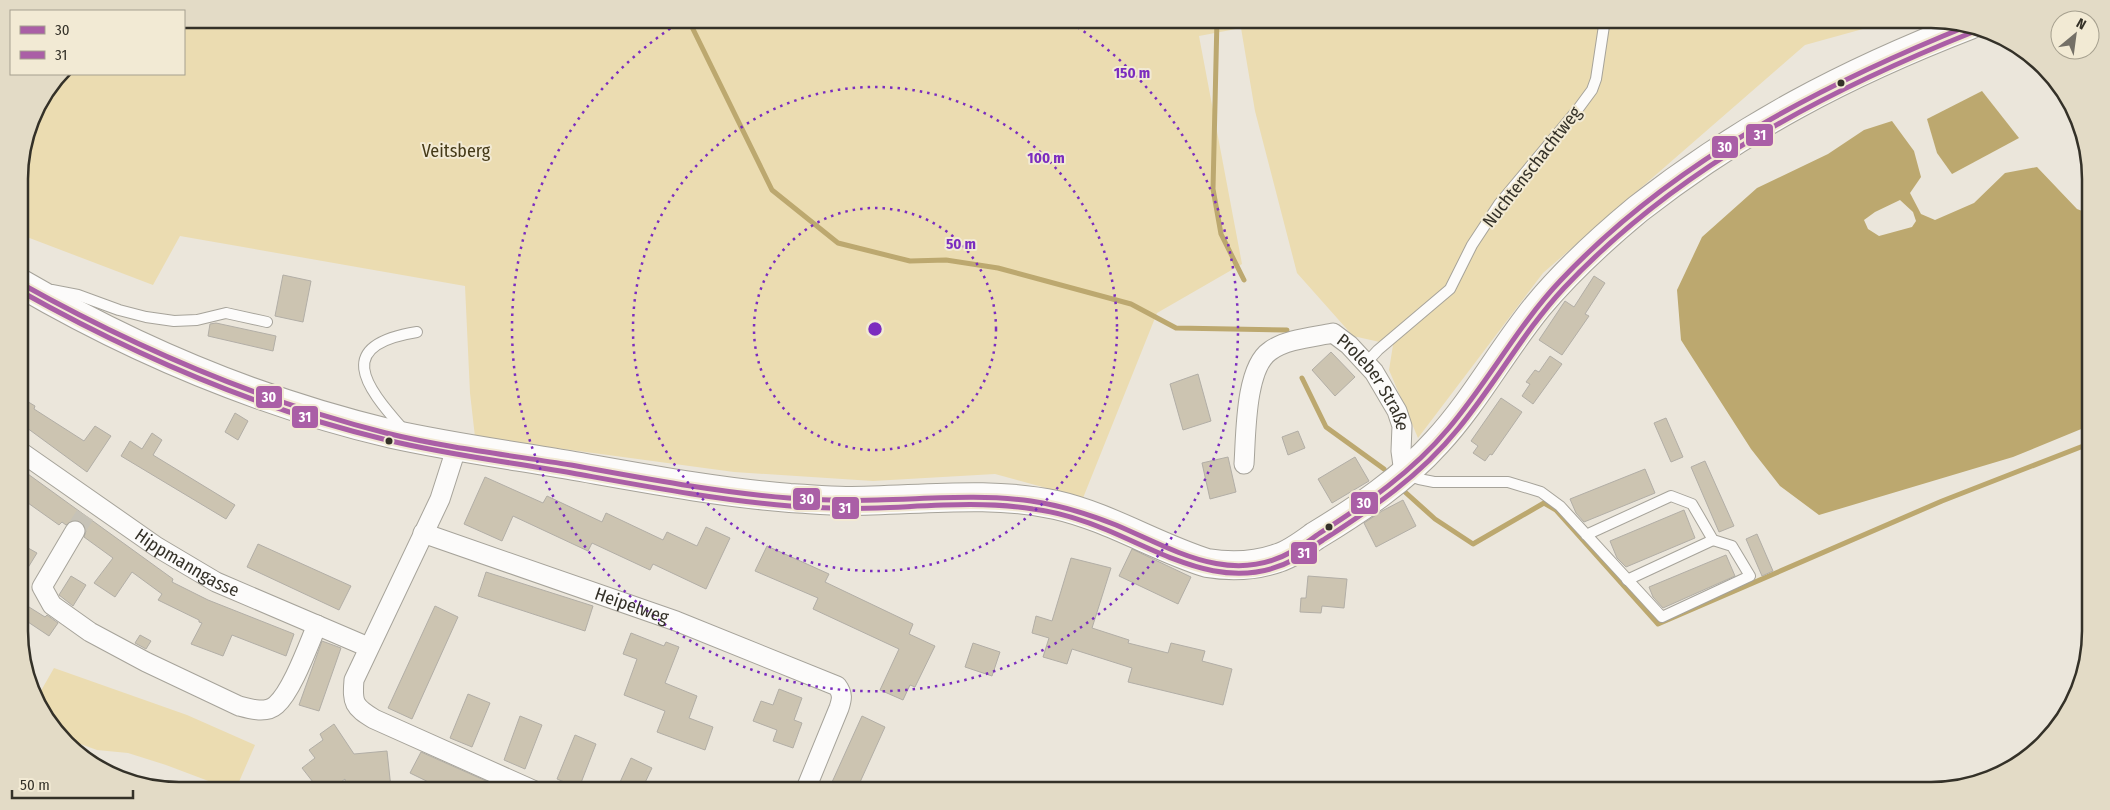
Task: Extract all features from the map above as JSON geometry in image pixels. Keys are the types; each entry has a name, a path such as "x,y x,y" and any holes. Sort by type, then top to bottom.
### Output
{"main road":[{"path":"28,285 151,351 200,372 295,406 410,438 675,484 788,498 845,501 937,497 1025,499 1060,506 1102,520 1190,558 1223,566 1260,563 1281,558 1331,526 1404,473 1439,441 1506,346 1539,304 1603,240 1636,211 1685,173 1771,117 1866,68 1957,30"}],"street":[{"name":"Proleber Straße","path":"1244,464 1252,380 1259,362 1270,350 1286,343 1333,333 1349,344 1374,372 1396,411 1402,426 1401,451 1404,473"},
{"path":"458,446 440,499 368,647 354,680 352,695 354,703 362,712 374,719 515,782"},
{"name":"Hippmanngasse","path":"28,458 88,509 216,582 368,647"},
{"path":"75,531 42,587 52,606 90,632 146,662 239,706 253,710 266,710 276,705 290,686 317,625"},
{"name":"Heipelweg","path":"423,533 676,621 837,686 842,698 840,708 809,782"}],"lane":[{"name":"Nuchtenschachtweg","path":"1366,363 1378,350 1450,289 1472,245 1499,204 1587,96 1596,79 1603,28"},
{"path":"28,283 146,317 174,321 197,320 226,313 267,322"},
{"path":"410,438 375,396 368,384 364,363 367,354 384,339 417,332"},
{"path":"1404,473 1418,479 1434,482 1508,482 1541,492 1560,506 1586,535 1662,617 1750,576 1732,546 1713,540 1692,504 1671,496 1586,535"},
{"path":"1628,580 1713,540"}],"green space":[{"name":"Veitsberg","path":"185,28 1241,28 1199,36 1242,264 1157,313 1083,498 995,474 873,481 734,472 475,437 470,393 465,286 180,236 153,285 28,237 29,159 33,139 43,112 53,95 69,75 185,75"},
{"path":"1241,28 1866,28 1805,45 1543,273 1418,438 1389,370 1393,345 1353,336 1297,273 1255,111"},
{"path":"54,668 187,715 255,745 239,782 211,782 128,753 97,750 77,743 53,715 41,692"}],"shaded area":[{"path":"1982,91 2019,138 1952,174 1937,153 1927,119"},
{"path":"1892,121 1914,151 1921,177 1910,193 1921,214 1935,220 1974,203 2005,173 2037,167 2077,209 2082,211 2082,429 2013,457 1819,515 1780,486 1751,449 1681,340 1677,290 1702,237 1757,188 1828,154 1864,130","holes":["1900,200 1913,212 1916,221 1912,227 1879,236 1868,229 1864,220 1875,212"]}],"building":[{"path":"283,275 311,281 303,322 275,316"},
{"path":"1594,276 1605,283 1585,314 1589,316 1562,355 1539,340 1565,301 1574,307"},
{"path":"216,323 276,336 273,351 208,336 210,324"},
{"path":"1331,352 1355,377 1335,396 1312,370"},
{"path":"1550,356 1562,364 1533,404 1522,396 1530,384 1526,382 1535,370 1539,372"},
{"path":"1198,374 1211,421 1183,430 1170,384"},
{"path":"1501,398 1522,412 1492,455 1490,454 1485,461 1473,453 1478,446 1471,441"},
{"path":"28,402 35,406 34,409 84,441 95,426 111,436 87,472 28,429"},
{"path":"235,413 248,421 238,440 225,432"},
{"path":"1666,418 1683,457 1671,462 1654,423"},
{"path":"1298,431 1305,448 1288,455 1282,437"},
{"path":"152,433 162,440 153,455 235,505 226,519 121,456 130,441 142,449"},
{"path":"1228,457 1236,492 1210,499 1202,463"},
{"path":"1355,457 1369,481 1332,503 1318,479"},
{"path":"1705,461 1734,526 1719,532 1691,467"},
{"path":"1645,469 1655,493 1584,522 1576,513 1570,499"},
{"path":"28,474 173,579 172,582 208,600 294,634 286,656 232,635 223,656 191,644 202,623 199,620 158,600 162,594 132,572 115,597 94,583 113,558 84,537 86,531 81,522 75,520 66,525 62,522 59,525 28,503"},
{"path":"485,477 543,503 547,496 602,522 606,513 663,540 667,532 697,546 706,527 730,538 706,589 653,564 650,570 592,543 588,551 513,516 502,541 464,524"},
{"path":"1403,500 1416,526 1376,547 1364,523"},
{"path":"1684,510 1695,538 1626,567 1617,558 1610,541"},
{"path":"1757,534 1773,571 1762,576 1746,539"},
{"path":"258,544 351,586 339,610 247,567"},
{"path":"767,546 829,574 825,582 913,624 909,634 935,646 915,687 910,685 903,700 880,690 899,649 813,609 818,598 755,571"},
{"path":"28,548 37,553 28,568"},
{"path":"1132,549 1191,577 1178,604 1119,576"},
{"path":"1726,555 1735,576 1663,608 1653,597 1649,587"},
{"path":"1071,558 1111,568 1092,628 1129,640 1128,643 1168,653 1171,643 1205,651 1202,661 1232,669 1223,705 1128,682 1132,668 1072,649 1067,664 1043,657 1049,638 1032,633 1036,616 1052,621"},
{"path":"486,572 593,606 585,631 478,596"},
{"path":"71,576 86,585 73,606 59,595"},
{"path":"1308,576 1347,579 1344,608 1322,606 1321,613 1300,612 1301,598 1306,598"},
{"path":"28,606 45,617 47,615 58,623 49,636 28,622"},
{"path":"435,606 458,617 412,719 388,708"},
{"path":"631,633 664,646 666,642 679,647 665,683 697,696 689,718 713,727 705,750 657,732 665,711 624,695 637,659 623,654"},
{"path":"140,635 151,641 146,649 135,643"},
{"path":"322,641 341,648 319,711 299,705"},
{"path":"973,643 1000,652 992,676 965,667"},
{"path":"779,689 802,698 794,720 802,723 793,748 773,741 777,730 753,721 761,701 773,705"},
{"path":"468,694 490,703 472,747 450,738"},
{"path":"520,716 542,725 525,769 504,760"},
{"path":"862,716 885,727 860,782 832,782"},
{"path":"334,724 354,754 387,751 390,782 345,782 345,779 341,782 313,782 302,768 315,758 309,750 323,740 320,734"},
{"path":"575,735 596,744 581,782 564,782 557,779"},
{"path":"421,752 488,782 428,782 410,773"},
{"path":"631,758 652,768 645,782 620,782"}],"waterway":[{"path":"692,28 772,190 838,243 910,261 946,260 998,268 1131,304 1176,328 1287,330"},
{"path":"1217,28 1213,189 1221,234 1244,280"},
{"path":"1302,378 1326,427 1384,469"},
{"path":"1405,492 1435,519 1473,544 1544,503 1556,510 1658,624 1942,501 2082,447"}],"tunnel":[{"path":"75,531 85,515"}],"transit line":[{"name":"30","path":"28,287 108,329 198,370 291,405 386,433 455,447 679,484 789,498 866,500 973,497 1031,501 1063,507 1095,517 1181,553 1203,560 1225,565 1247,566 1270,561 1300,547 1372,498 1404,473 1434,445 1463,411 1545,297 1605,237 1651,198 1700,163 1752,130 1859,73 1957,30"},
{"name":"31","path":"28,295 153,359 198,378 291,413 387,440 456,454 653,488 763,503 801,507 845,508 995,505 1042,510 1089,523 1175,560 1222,572 1246,573 1270,569 1295,559 1378,503 1428,462 1458,429 1523,339 1564,288 1608,245 1654,206 1754,138 1807,108 1917,55 1971,33"}]}
